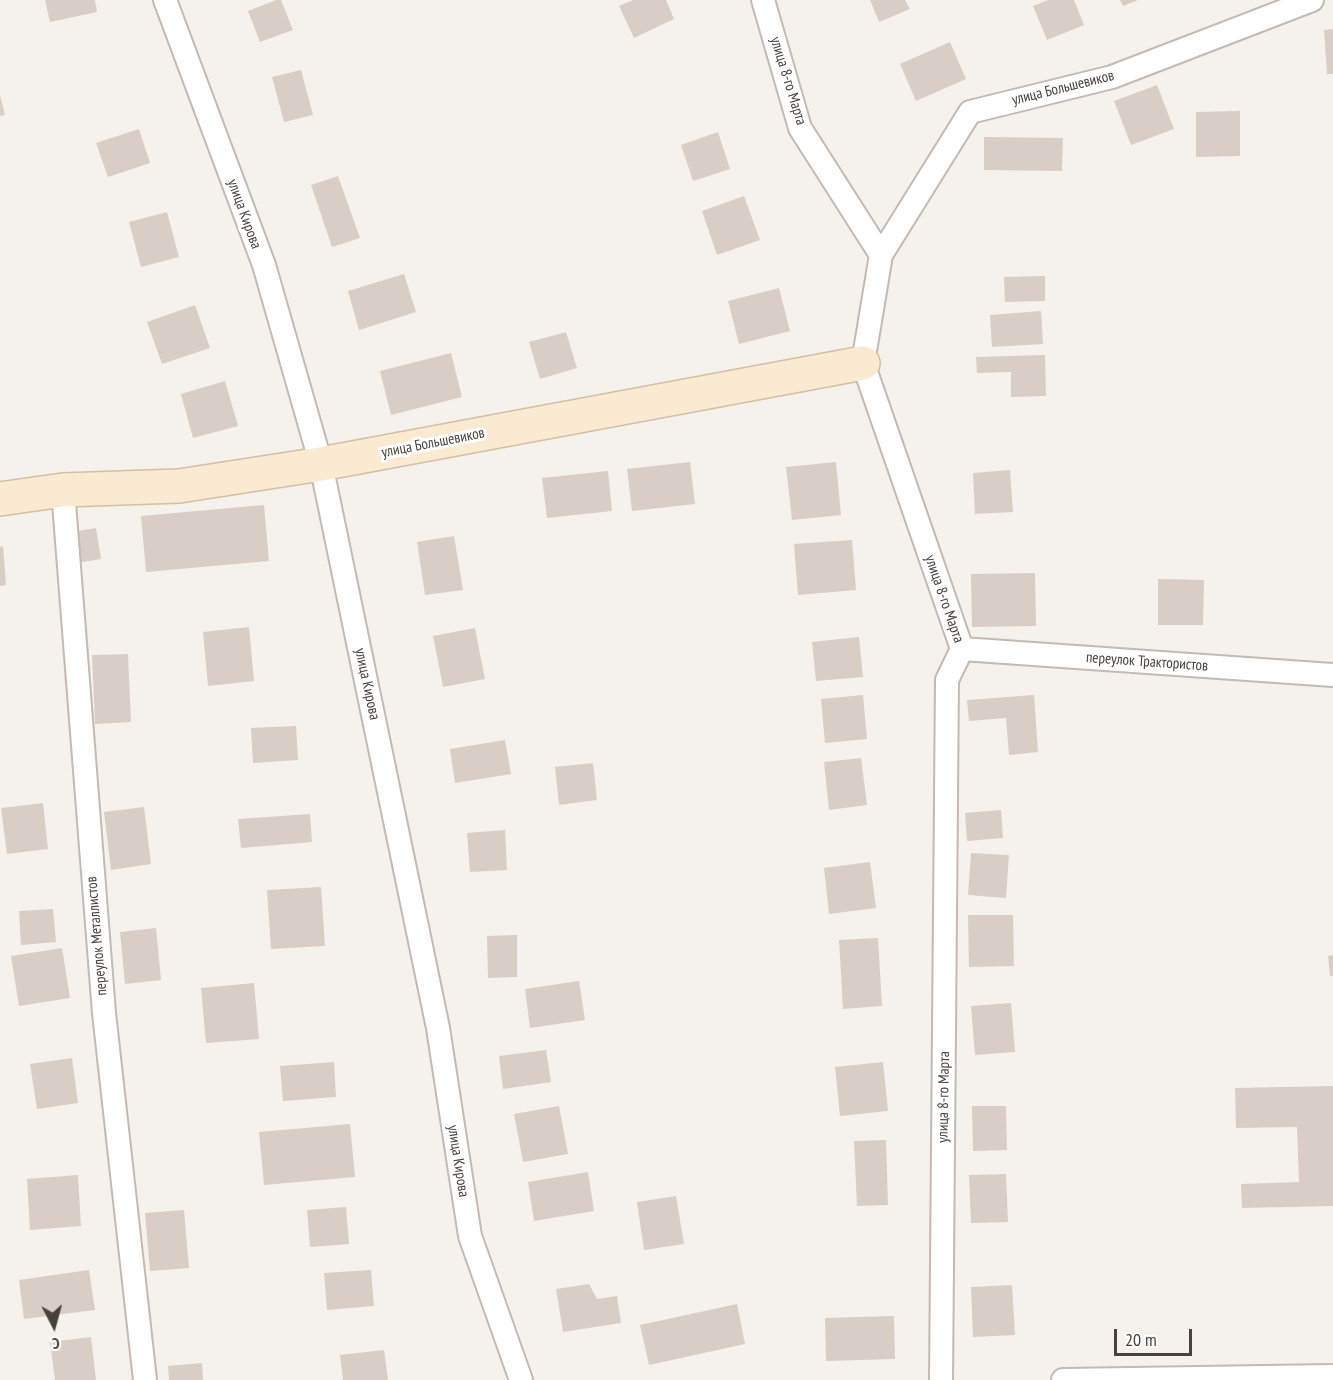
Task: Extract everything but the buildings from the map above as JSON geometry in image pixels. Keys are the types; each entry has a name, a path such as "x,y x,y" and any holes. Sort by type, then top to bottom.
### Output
{"street":[{"name":"улица Кирова","path":"165,0 264,265 321,464 438,1028 470,1236 520,1380"},
{"name":"улица 8-го Марта","path":"763,0 800,128 881,255 863,363 962,649 947,680 941,1380"},
{"name":"улица Большевиков","path":"881,255 970,112 1112,77 1312,0"},
{"name":"улица Большевиков","path":"0,499 63,490 179,486 321,464 863,363"},
{"name":"переулок Металлистов","path":"63,490 104,1013 145,1380"},
{"name":"переулок Трактористов","path":"962,649 1333,675"},
{"path":"1063,1380 1333,1376"}]}
